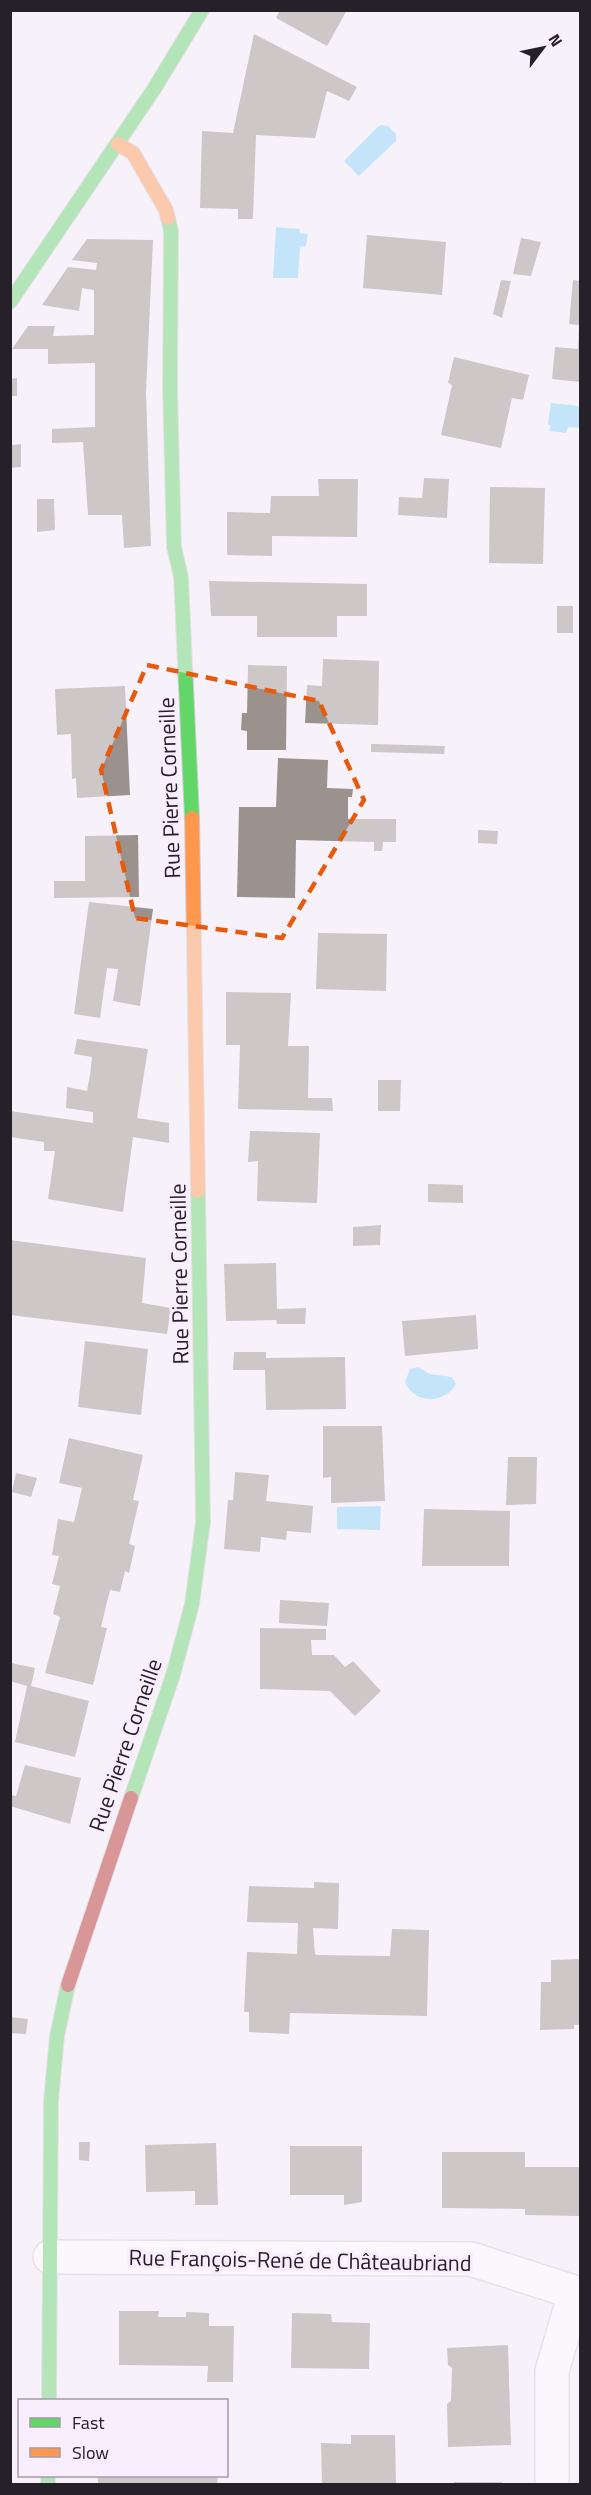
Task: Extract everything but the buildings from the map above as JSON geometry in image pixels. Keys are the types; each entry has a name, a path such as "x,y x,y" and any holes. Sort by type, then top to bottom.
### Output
{"street":[{"path":"10,303 118,144 190,33 202,10"},
{"name":"Rue Pierre Corneille","path":"49,2399 51,2101 60,2025 70,1975 173,1675 192,1604 203,1522 193,847 181,577 174,548 170,388 171,231 166,210 133,153 118,144"},
{"name":"Rue François-René de Châteaubriand","path":"50,2257 471,2259 578,2294"},
{"path":"552,2484 552,2372 578,2294"}],"highlighted area":[{"path":"147,665 319,701 364,800 282,938 135,918 101,770"}],"water":[{"path":"380,125 388,126 396,134 396,141 359,176 344,161"},
{"path":"276,227 299,229 300,233 308,234 306,246 300,247 298,278 273,278"},
{"path":"551,403 580,406 580,428 568,427 566,433 549,431"},
{"path":"418,1367 430,1374 452,1377 456,1384 451,1391 437,1398 429,1399 415,1395 405,1382 410,1369"},
{"path":"381,1506 380,1530 337,1529 337,1507"}],"traffic: fast":[{"path":"10,302 154,89 202,10"},
{"path":"168,218 171,231 170,388 174,547 181,577 192,818"},
{"path":"131,1798 173,1675 192,1604 203,1522 198,1191"},
{"path":"49,2399 51,2101 57,2036 68,1985"},
{"path":"48,2477 48,2484"}],"traffic: slow":[{"path":"118,144 133,153 166,210 168,218"},
{"path":"192,818 198,1191"}],"traffic: jam":[{"path":"68,1985 131,1798"}]}
